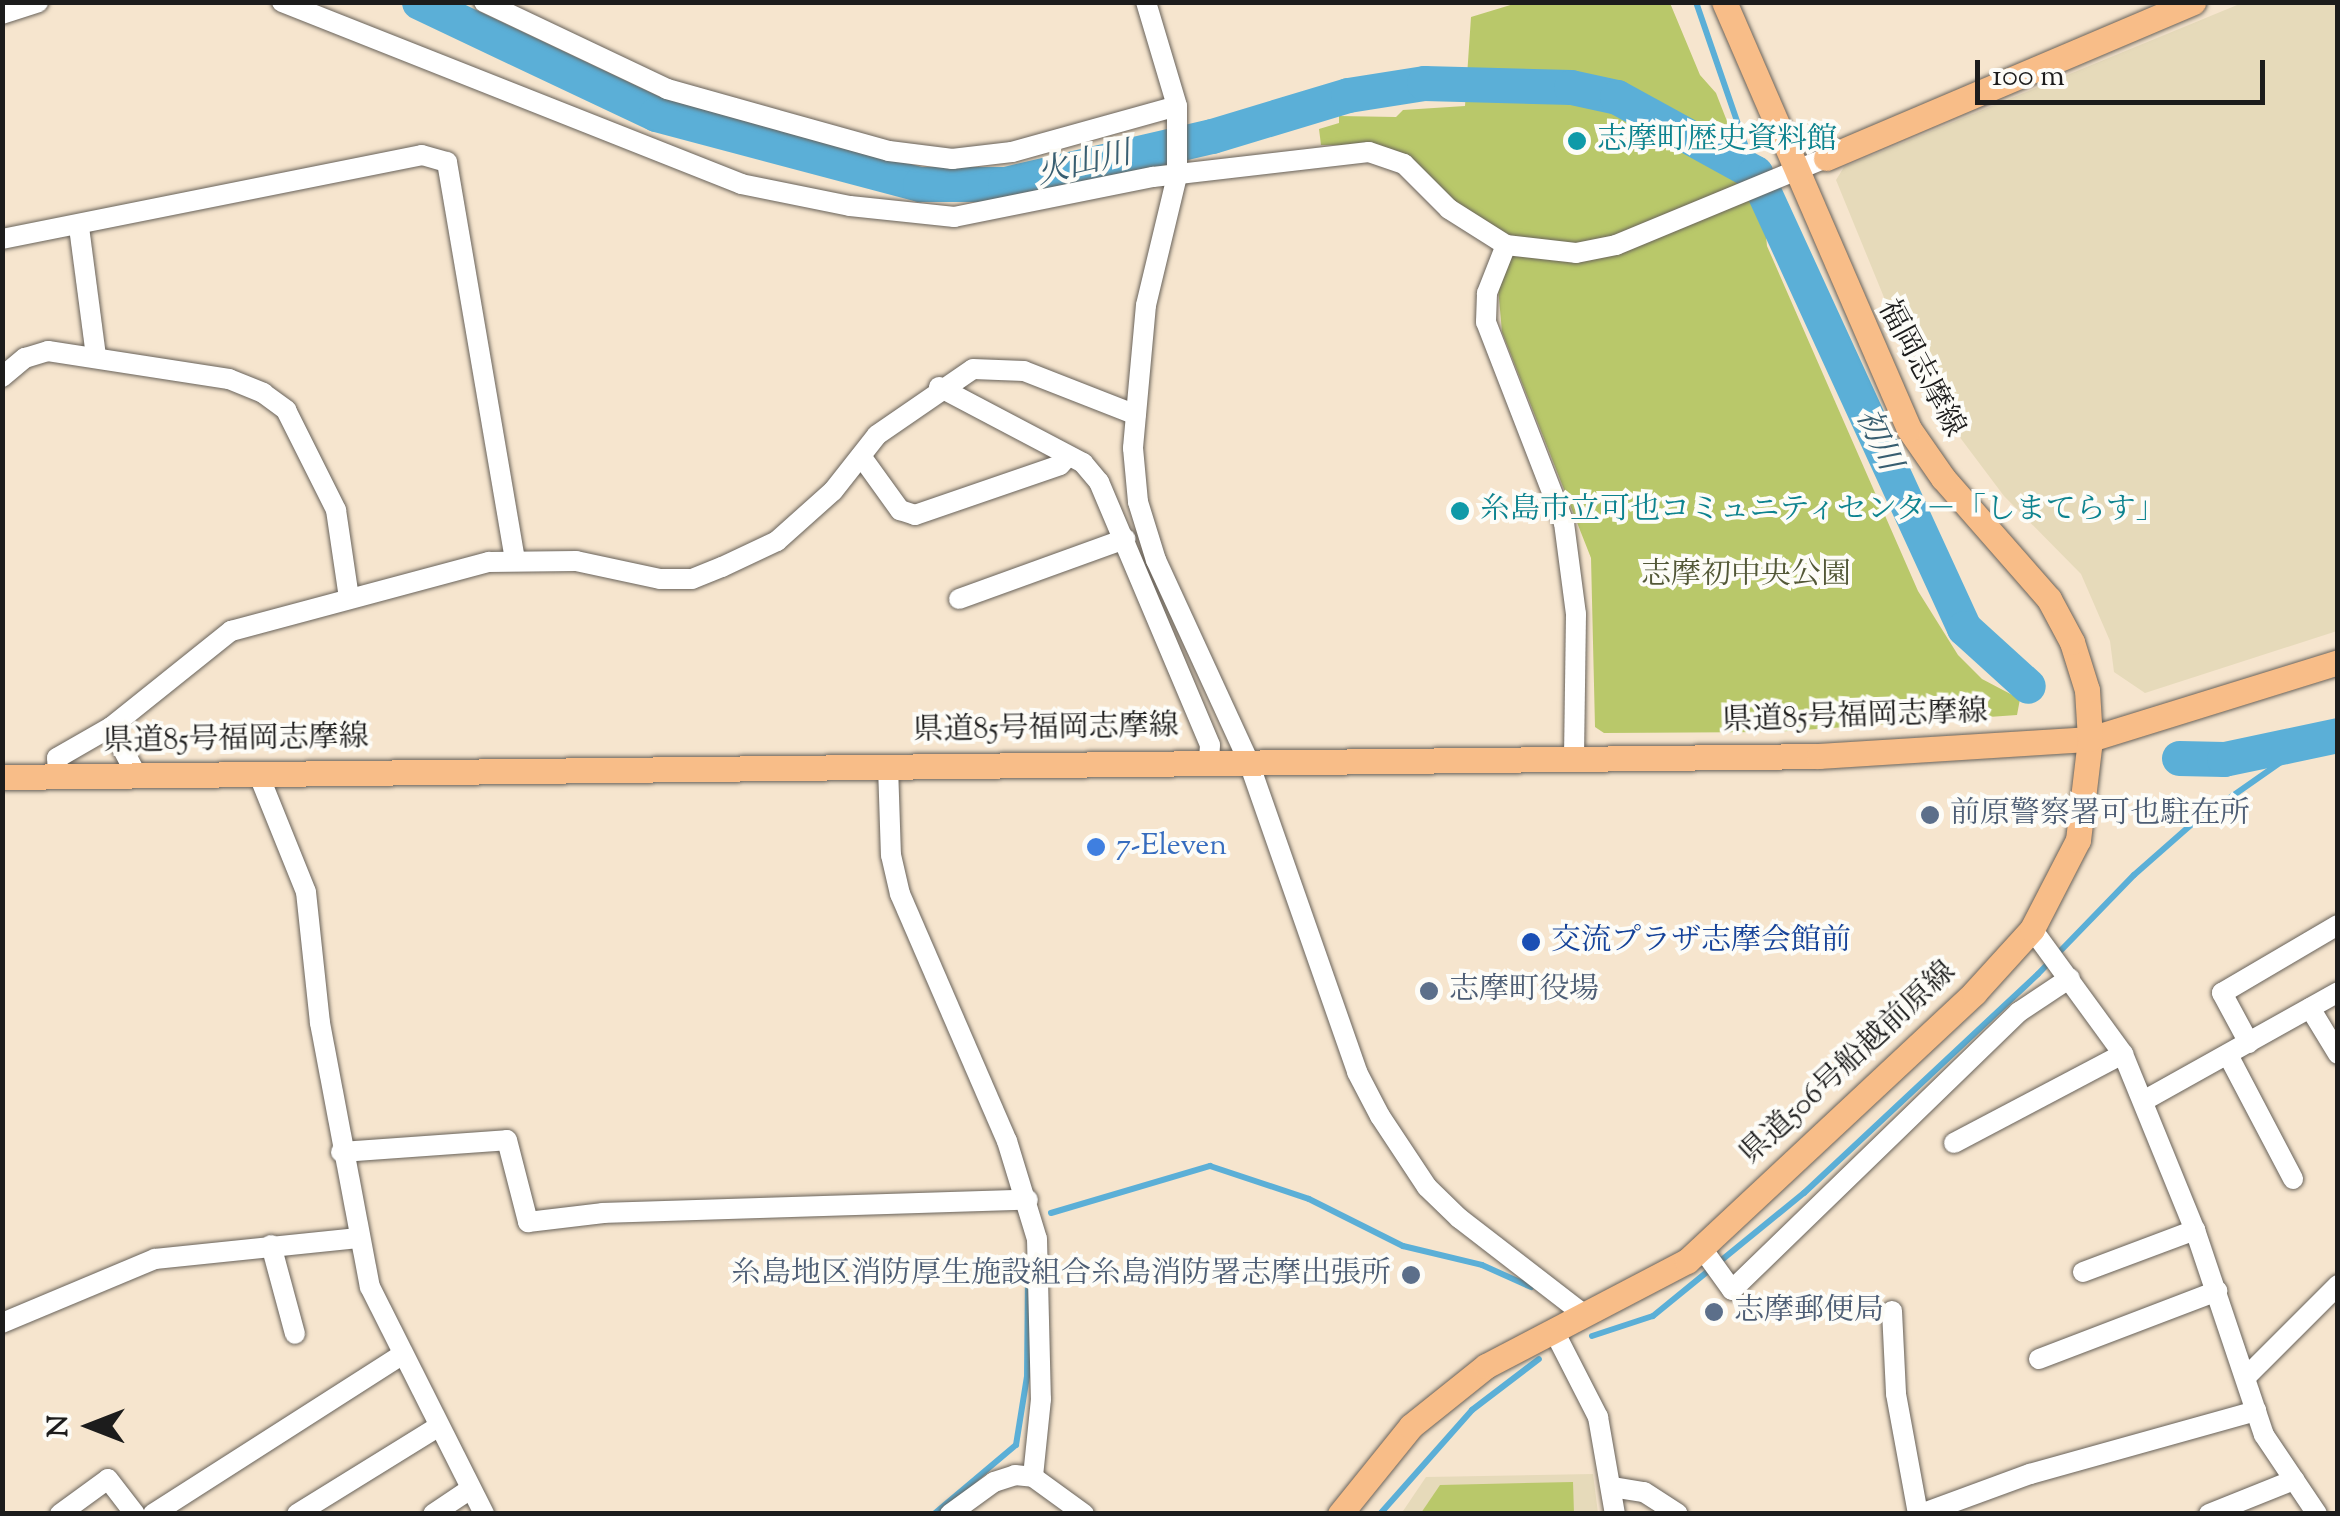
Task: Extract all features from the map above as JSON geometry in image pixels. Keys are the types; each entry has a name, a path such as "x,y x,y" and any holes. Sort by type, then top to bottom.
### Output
{"main road":[{"name":"福岡志摩線","path":"1724,2 1910,429 1943,478 2041,588 2072,642 2086,690 2090,739"},
{"path":"1826,158 2193,2"},
{"path":"2090,739 2338,662"},
{"name":"県道85号福岡志摩線","path":"2,777 1209,759 1818,756 2090,739"},
{"name":"県道506号船越前原線","path":"1340,1514 1412,1426 1486,1366 1586,1316 1701,1247 1877,1087 2032,929 2078,840 2090,739"}],"street":[{"path":"2,14 38,2"},
{"path":"282,2 638,148 795,196 954,217 1177,171 1370,152 1404,164 1449,209 1506,245 1576,253 1616,245 1826,158"},
{"path":"484,2 668,88 889,150 952,158 1012,152 1178,111"},
{"path":"1146,2 1178,111 1177,171 1146,306 1136,415 1138,502 1152,546 1248,760 1357,1072 1403,1154 1458,1218 1586,1316"},
{"path":"2,239 422,156 447,162 515,560"},
{"path":"79,226 96,356"},
{"path":"1506,245 1488,293 1486,322 1564,523 1576,614 1574,757"},
{"path":"2,377 25,358 48,352 96,356 229,379 286,410 336,510 350,598"},
{"path":"58,776 58,758 111,727 231,632 350,598 515,560 576,561 660,580 692,579 777,541 833,491 860,456 939,387 974,368 1024,371 1136,415"},
{"path":"939,387 1068,456 1099,482 1210,745 1209,759"},
{"path":"860,456 900,510 915,515 1060,465 1068,456"},
{"path":"960,599 1124,540"},
{"path":"111,727 137,776"},
{"path":"888,766 891,855 900,894 1028,1200 1037,1239 1042,1327 1033,1476"},
{"path":"258,773 306,892 341,1152 370,1287 436,1428 484,1514"},
{"path":"2250,1043 2222,993 2338,925"},
{"path":"2032,929 2124,1054 2195,1230 2256,1410 2317,1514"},
{"path":"1701,1247 1732,1290 2020,1012 2067,975"},
{"path":"2144,1100 2338,992"},
{"path":"2310,1008 2338,1054"},
{"path":"1954,1143 2124,1054"},
{"path":"2228,1055 2293,1179"},
{"path":"341,1152 507,1140 528,1222 602,1212 1028,1200"},
{"path":"2083,1272 2195,1230"},
{"path":"2,1323 155,1258 358,1238"},
{"path":"271,1245 294,1334"},
{"path":"2246,1377 2338,1285"},
{"path":"2039,1359 2217,1291"},
{"path":"1892,1312 1896,1394 1919,1514 1956,1508 2030,1474 2256,1410"},
{"path":"1554,1331 1598,1417 1615,1514"},
{"path":"152,1514 400,1356"},
{"path":"297,1514 436,1428"},
{"path":"950,1514 994,1482 1033,1476 1084,1514"},
{"path":"60,1514 108,1479 134,1514"},
{"path":"2210,1514 2294,1480"},
{"path":"1612,1487 1644,1492 1678,1514"},
{"path":"433,1514 470,1490"}],"shaded area":[{"path":"2242,3 2337,3 2337,631 2145,693 2114,672 2110,641 2081,574 2004,496 1919,383 1836,180 1844,167"},
{"path":"1593,1474 1598,1513 1401,1514 1426,1477"}],"green space":[{"name":"志摩初中央公園","path":"1517,3 1670,3 1700,75 1716,93 1764,216 1767,246 1918,591 1958,655 1982,679 2020,699 2017,715 1773,732 1604,733 1595,727 1591,558 1502,332 1493,230 1379,145 1321,145 1319,129 1339,123 1339,116 1396,117 1403,110 1465,106 1471,17"},
{"path":"1573,1482 1574,1513 1421,1513 1440,1485"}],"waterway":[{"name":"火山川","path":"419,2 656,114 920,184 1005,184 1212,136 1348,95 1424,83 1571,87 1617,97 1755,173 1964,628 2028,686"},
{"path":"1696,2 1755,173"},
{"name":"初川","path":"2179,758 2224,759 2338,735"},
{"path":"1592,1336 1653,1316 1804,1193 2038,974 2134,875 2191,825 2304,746"},
{"path":"1051,1213 1210,1166 1309,1199 1403,1246 1482,1265 1531,1287"},
{"path":"934,1514 1016,1445 1027,1376 1028,1275"},
{"path":"1380,1514 1472,1410 1539,1359"}],"place":[{"name":"志摩町歴史資料館","path":"1577,141"},
{"name":"糸島市立可也コミュニティセンタ－「しまてらす」","path":"1460,511"},
{"name":"前原警察署可也駐在所","path":"1930,815"},
{"name":"7-Eleven","path":"1096,847"},
{"name":"交流プラザ志摩会館前","path":"1531,942"},
{"name":"志摩町役場","path":"1429,991"},
{"name":"糸島地区消防厚生施設組合糸島消防署志摩出張所","path":"1411,1275"},
{"name":"志摩郵便局","path":"1714,1312"}]}
